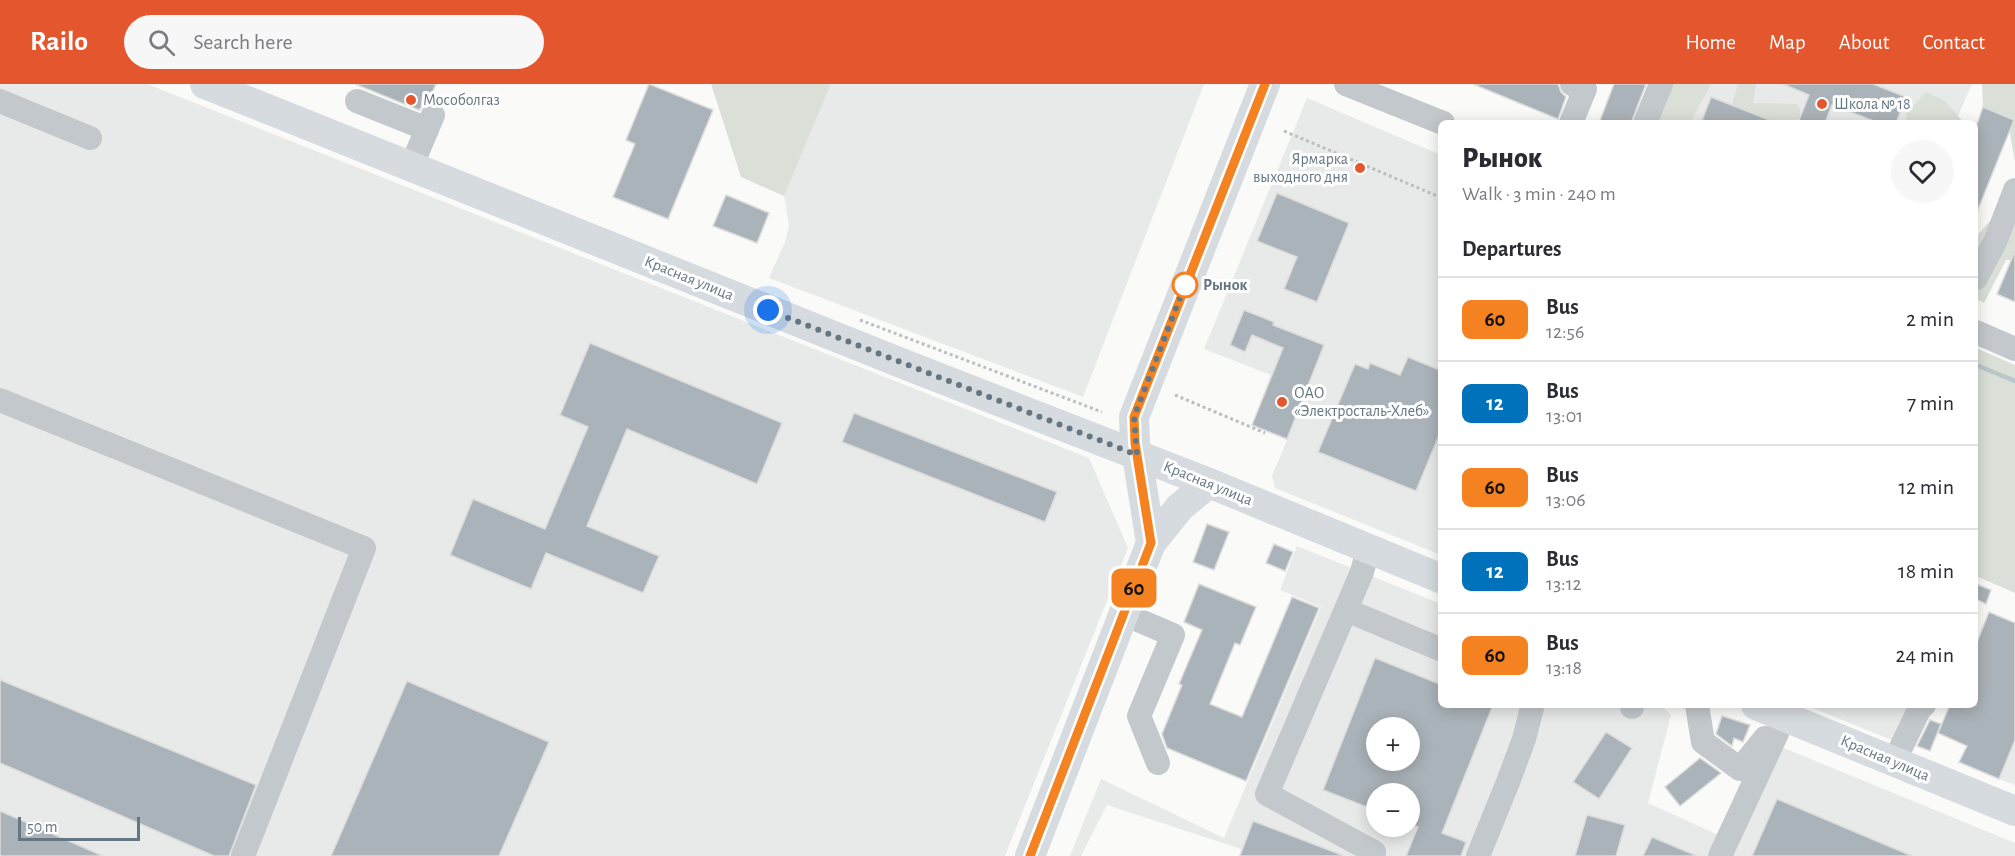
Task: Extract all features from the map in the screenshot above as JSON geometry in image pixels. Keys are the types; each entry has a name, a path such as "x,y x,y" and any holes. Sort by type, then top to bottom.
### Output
{"main road":[{"name":"Красная улица","path":"205,84 1209,483 1438,577"},
{"path":"1151,543 1133,428 1134,417 1265,84"},
{"path":"1030,856 1151,543 1180,507 1209,483"},
{"name":"Красная улица","path":"1764,708 2015,811"}],"street":[{"path":"1346,84 1438,121"},
{"path":"1572,84 1585,89 1572,120"},
{"path":"1646,120 1661,84"},
{"path":"0,101 90,138"},
{"path":"357,101 430,122 411,167"},
{"path":"1978,276 2005,246 2015,190"},
{"path":"1978,333 2015,349"},
{"path":"0,400 364,548 243,856"},
{"path":"1368,549 1362,572 1267,794 1374,852 1372,856"},
{"path":"1346,610 1438,648"},
{"path":"1124,614 1181,637 1139,716 1158,764"},
{"path":"1478,856 1524,739 1532,708"},
{"path":"1697,708 1703,742 1740,769 1785,716"},
{"path":"1894,762 1920,708"},
{"path":"1720,856 1785,716"}],"path":[{"path":"1284,131 1438,196"},
{"path":"859,320 1102,412"},
{"path":"1175,395 1265,433"}],"shaded area":[{"path":"0,84 147,84 1089,458 1128,548 1005,856 0,856"},
{"path":"711,84 831,84 784,196 741,177"},
{"path":"831,84 1204,84 1083,397 769,278 785,242 789,225 784,196"},
{"path":"1659,84 1711,84 1692,120 1645,120"},
{"name":"Школа № 18","path":"1689,84 1972,84 1956,120 1674,120"},
{"path":"1738,84 1756,84 1753,103 1797,104 1800,108 1800,118 1771,120 1732,105"},
{"path":"1982,84 2015,84 2015,162 2007,117 1983,107"},
{"path":"1926,92 1945,101 1961,120 1906,120 1906,114"},
{"name":"ОАО «Электросталь-Хлеб»","path":"1307,98 1438,154 1438,554 1275,488 1272,476 1287,440 1252,426 1271,375 1204,349"},
{"path":"2015,192 2015,260 2006,260 1984,303 1978,300 1978,235"},
{"path":"1978,349 2015,365 2015,593 1978,577"},
{"path":"1297,546 1438,603 1438,708 1664,708 1671,715 1648,803 1736,843 1779,746 2015,843 2015,856 1239,856 1241,849 1107,805 1081,856 1070,856 1101,779 1224,838 1321,607 1280,590"},
{"path":"1812,708 1908,708 1894,741"},
{"path":"2015,741 2015,785 1999,779"}],"building":[{"name":"Мособолгаз","path":"355,84 436,84 428,102 419,110"},
{"path":"649,84 713,110 668,219 613,197 635,144 626,140"},
{"path":"1473,84 1558,84 1566,97 1558,119"},
{"path":"1614,84 1646,84 1632,120 1600,120"},
{"path":"1783,84 1873,84 1906,97 1897,120 1871,120 1832,105 1826,120 1799,120 1809,95"},
{"path":"1711,97 1770,120 1702,120"},
{"path":"1983,107 2014,120 1978,209 1978,121"},
{"path":"1277,193 1349,223 1317,302 1284,289 1297,257 1257,241"},
{"path":"726,195 769,213 757,243 713,226"},
{"path":"2015,251 2015,302 1997,294"},
{"name":"ОАО «Электросталь-Хлеб»","path":"1244,310 1274,322 1273,325 1324,345 1287,439 1252,425 1283,348 1252,335 1245,352 1230,345"},
{"path":"590,343 782,423 757,484 627,429 587,526 659,556 643,593 546,553 531,589 450,555 473,499 545,529 588,427 560,415"},
{"path":"1408,357 1438,369 1438,438 1416,491 1318,452 1355,364 1368,369 1370,363 1400,375"},
{"path":"854,413 1057,492 1045,522 842,442"},
{"path":"1207,524 1229,532 1214,570 1193,562"},
{"path":"1274,544 1293,552 1285,571 1266,563"},
{"path":"1199,584 1256,607 1240,645 1235,643 1210,704 1242,717 1292,597 1319,608 1246,781 1167,748 1162,734 1182,685 1179,684 1202,630 1184,622"},
{"path":"1978,585 1991,590 1986,604 1978,600"},
{"path":"1989,612 2015,623 2015,740 1999,779 1959,762 1967,746 1938,733 1949,708 1978,708 1978,640"},
{"path":"1375,658 1438,683 1438,708 1492,708 1442,833 1466,842 1461,856 1406,856 1414,837 1420,837 1420,783 1366,783 1366,807 1323,790"},
{"path":"0,680 256,785 229,856 214,856 0,763"},
{"path":"407,681 549,742 499,856 331,856"},
{"path":"1722,716 1750,725 1743,742 1734,738 1732,746 1716,734"},
{"path":"1930,720 1941,724 1930,751 1917,746"},
{"path":"1606,732 1632,748 1599,799 1573,782"},
{"path":"1700,758 1721,773 1680,806 1665,787"},
{"path":"1777,799 1912,856 1752,856"},
{"path":"0,811 103,856 0,856"},
{"path":"1587,815 1625,825 1616,856 1575,856"},
{"path":"1253,821 1342,855 1342,856 1240,856"},
{"path":"1652,837 1697,856 1643,856"}],"waterway":[{"path":"1978,366 2015,381"}],"bus line":[{"name":"60","path":"1030,856 1151,543 1133,428 1137,405 1265,84"}],"place":[{"name":"Мособолгаз","path":"411,100"},
{"name":"Школа № 18","path":"1822,104"},
{"name":"Ярмарка выходного дня","path":"1360,168"},
{"name":"Рынок","path":"1185,285"},
{"name":"ОАО «Электросталь-Хлеб»","path":"1282,402"}],"route":[{"path":"768,310 1137,455 1133,428 1137,405 1185,285"}]}
